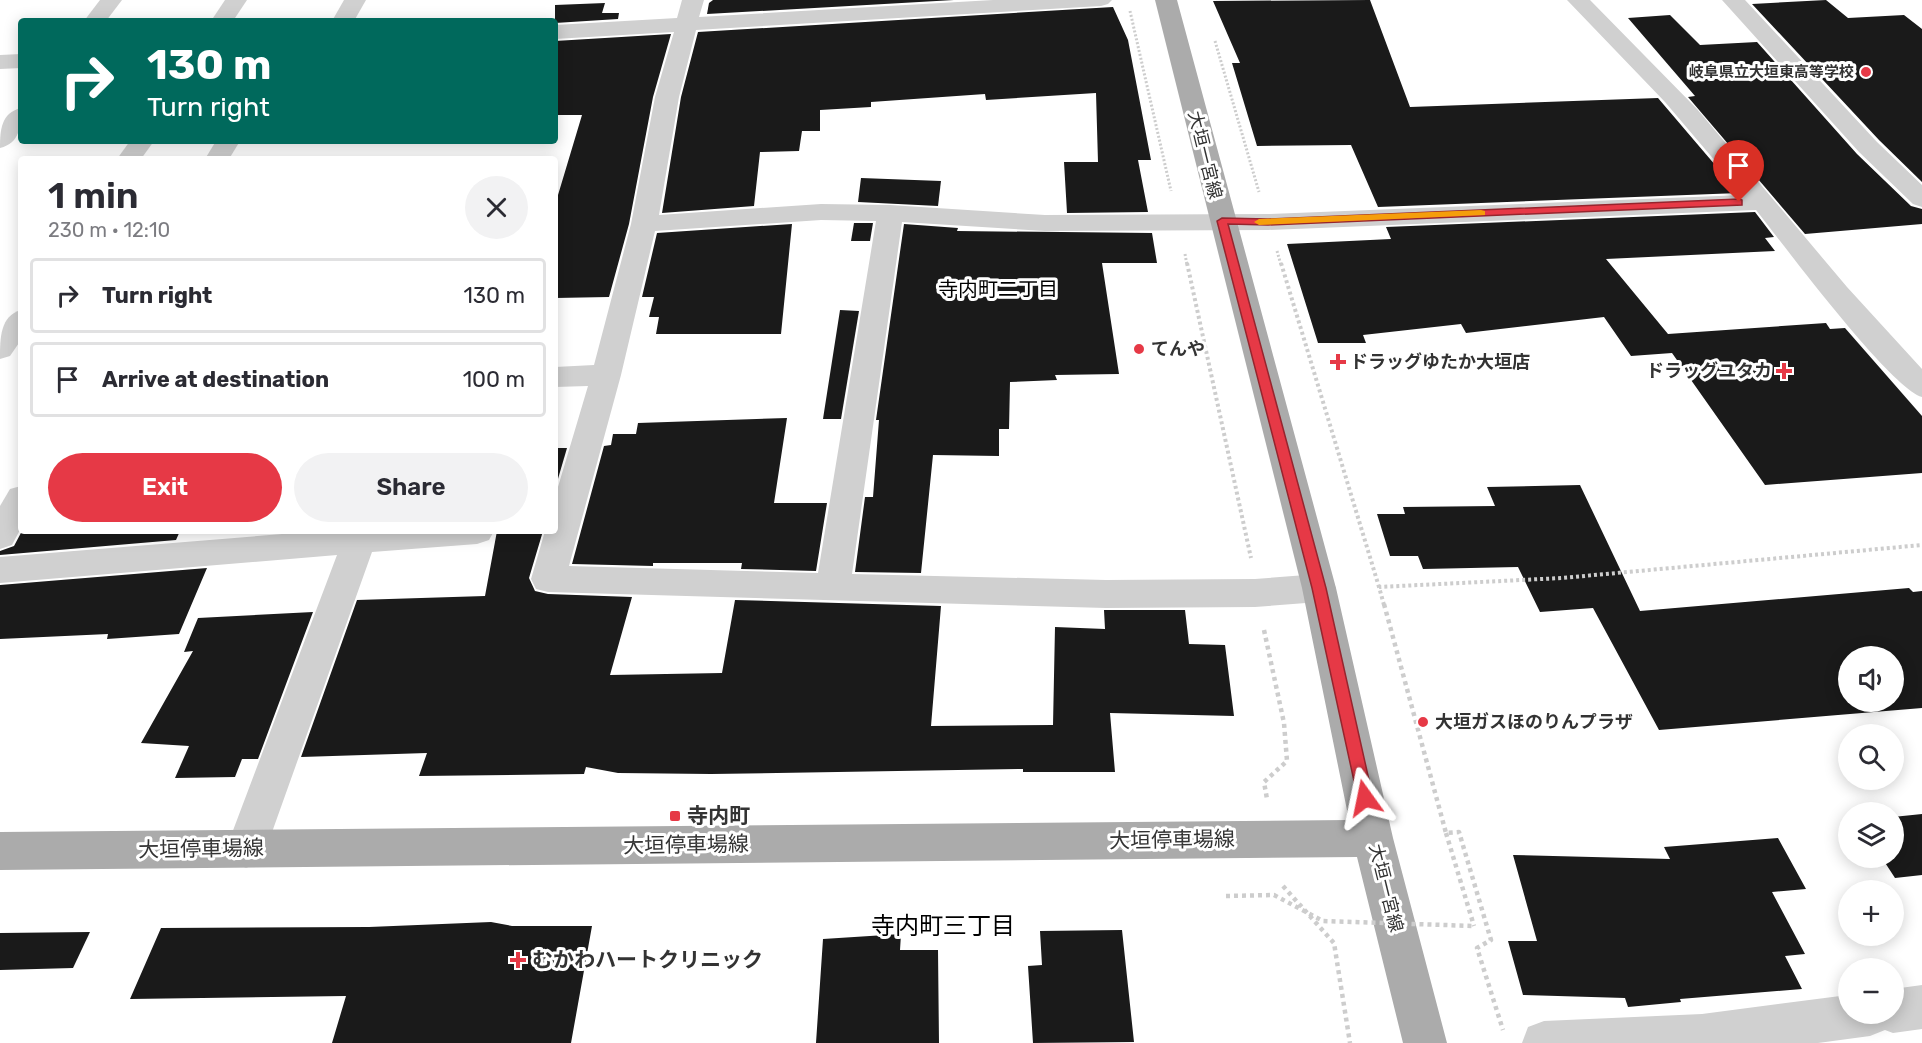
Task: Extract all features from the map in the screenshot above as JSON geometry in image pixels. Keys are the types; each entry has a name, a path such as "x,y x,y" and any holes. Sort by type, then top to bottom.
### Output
{"main road":[{"name":"大垣一宮線","path":"1166,0 1319,588 1373,838 1425,1043"},
{"name":"大垣停車場線","path":"0,851 1373,838"}],"street":[{"path":"97,18 111,0"},
{"path":"224,18 236,0"},
{"path":"346,18 355,0"},
{"path":"558,524 606,375 644,224 667,97 693,0"},
{"path":"558,32 1101,0"},
{"path":"1578,0 1633,53 1705,132 1884,350 1922,387"},
{"path":"1733,0 1868,147 1922,199"},
{"path":"0,62 18,61"},
{"path":"0,141 18,119"},
{"path":"644,224 821,212 890,213 1046,223 1268,222 1762,202"},
{"path":"833,586 890,213"},
{"path":"0,349 18,323"},
{"path":"558,377 606,375"},
{"path":"0,536 18,503"},
{"path":"0,570 445,534"},
{"path":"556,534 548,579 1106,594 1255,593 1319,588"},
{"path":"246,849 359,542"},
{"path":"1904,1009 1922,1007"},
{"path":"1524,1038 1702,1036 1838,1018"}],"path":[{"path":"1129,7 1178,221 1284,723 1287,761 1264,782 1267,799"},
{"path":"1215,40 1379,586 1446,833 1474,926 1323,921 1274,895 1226,896"},
{"path":"1379,586 1562,578 1922,545"},
{"path":"1446,833 1459,832 1491,940 1477,948 1524,1038"},
{"path":"1283,886 1334,944 1350,1043"}],"building":[{"path":"713,0 954,0 707,14 709,3"},
{"path":"1370,0 1410,107 1658,98 1739,193 1378,207 1351,145 1257,146 1232,63 1240,63 1213,1"},
{"name":"岐阜県立大垣東高等学校","path":"1826,0 1848,18 1904,15 1922,29 1922,182 1879,140 1752,4"},
{"path":"605,3 602,13 619,13 618,19 558,23 558,18 555,18 555,5"},
{"path":"1113,7 1128,40 1151,160 1138,160 1148,212 1067,213 1064,162 1098,162 1096,93 986,100 985,94 871,102 871,107 820,110 820,131 802,131 799,151 760,152 754,206 662,213 681,97 698,32"},
{"path":"1670,15 1700,45 1757,42 1857,154 1911,206 1922,209 1922,224 1805,234 1688,97 1695,96 1628,18"},
{"path":"671,34 653,97 629,224 609,297 558,298 558,195 582,115 558,115 558,41"},
{"path":"861,178 941,181 938,206 858,202"},
{"path":"1755,212 1774,237 1765,238 1775,251 1606,259 1668,334 1826,323 1830,329 1845,328 1922,416 1922,473 1765,485 1672,353 1631,356 1604,317 1466,333 1461,324 1363,335 1366,343 1318,343 1287,244 1391,239 1386,227"},
{"path":"854,223 873,223 870,241 851,241"},
{"path":"792,224 781,334 656,334 659,317 649,317 654,297 642,297 657,233"},
{"path":"904,224 958,228 957,231 1152,233 1157,263 1102,263 1119,374 1055,375 1057,380 1010,382 1009,429 999,429 999,456 933,455 921,573 855,572 865,497 873,497 879,420 876,420"},
{"path":"840,310 859,311 841,419 823,419"},
{"path":"787,418 774,503 827,503 816,571 741,569 742,563 653,563 653,566 572,564 604,446 611,445 613,434 636,434 638,423"},
{"path":"558,448 567,448 558,479"},
{"path":"1580,485 1640,611 1909,588 1913,592 1922,591 1922,708 1904,710 1904,646 1838,646 1838,712 1874,712 1659,730 1593,608 1540,612 1518,567 1423,569 1418,556 1390,556 1377,514 1405,514 1403,507 1495,506 1487,487"},
{"path":"20,534 179,534 176,540 0,555 0,551 14,546"},
{"path":"496,534 542,534 529,578 535,591 548,594 632,597 610,675 722,673 735,600 941,606 931,726 1053,725 1055,627 1105,629 1104,610 1185,610 1189,644 1225,645 1234,716 1110,713 1115,772 1023,772 1023,769 711,774 618,773 586,767 584,774 419,776 427,753 301,757 357,600 485,596"},
{"path":"207,568 179,634 107,639 108,634 0,639 0,585"},
{"path":"313,612 258,759 242,759 235,777 175,778 189,746 141,743 193,651 184,652 198,618"},
{"path":"1922,814 1922,875 1895,878 1888,868 1904,868 1904,816"},
{"path":"1778,838 1806,889 1772,892 1805,954 1785,956 1802,989 1680,999 1681,1002 1628,1007 1625,998 1523,995 1508,941 1537,941 1513,855 1670,859 1664,847"},
{"path":"491,922 512,926 592,926 571,1043 332,1043 346,996 130,999 161,928 369,927"},
{"path":"1122,930 1134,1042 1033,1043 1028,966 1042,965 1040,931"},
{"path":"90,932 73,968 0,970 0,933"},
{"path":"901,934 900,950 938,950 939,1043 816,1043 823,939"}],"slow traffic":[{"path":"1259,222 1481,213"}],"place":[{"name":"岐阜県立大垣東高等学校","path":"1866,72"},
{"name":"てんや","path":"1139,349"},
{"name":"ドラッグゆたか大垣店","path":"1338,362"},
{"name":"ドラッグユタカ","path":"1784,371"},
{"name":"大垣ガスほのりんプラザ","path":"1423,722"},
{"name":"寺内町","path":"675,816"},
{"name":"むかわハートクリニック","path":"518,960"}],"district":[{"name":"寺内町二丁目","path":"998,289"},
{"name":"寺内町三丁目","path":"943,926"}],"route":[{"path":"1365,798 1319,588 1222,221 1268,222 1739,202"}]}
